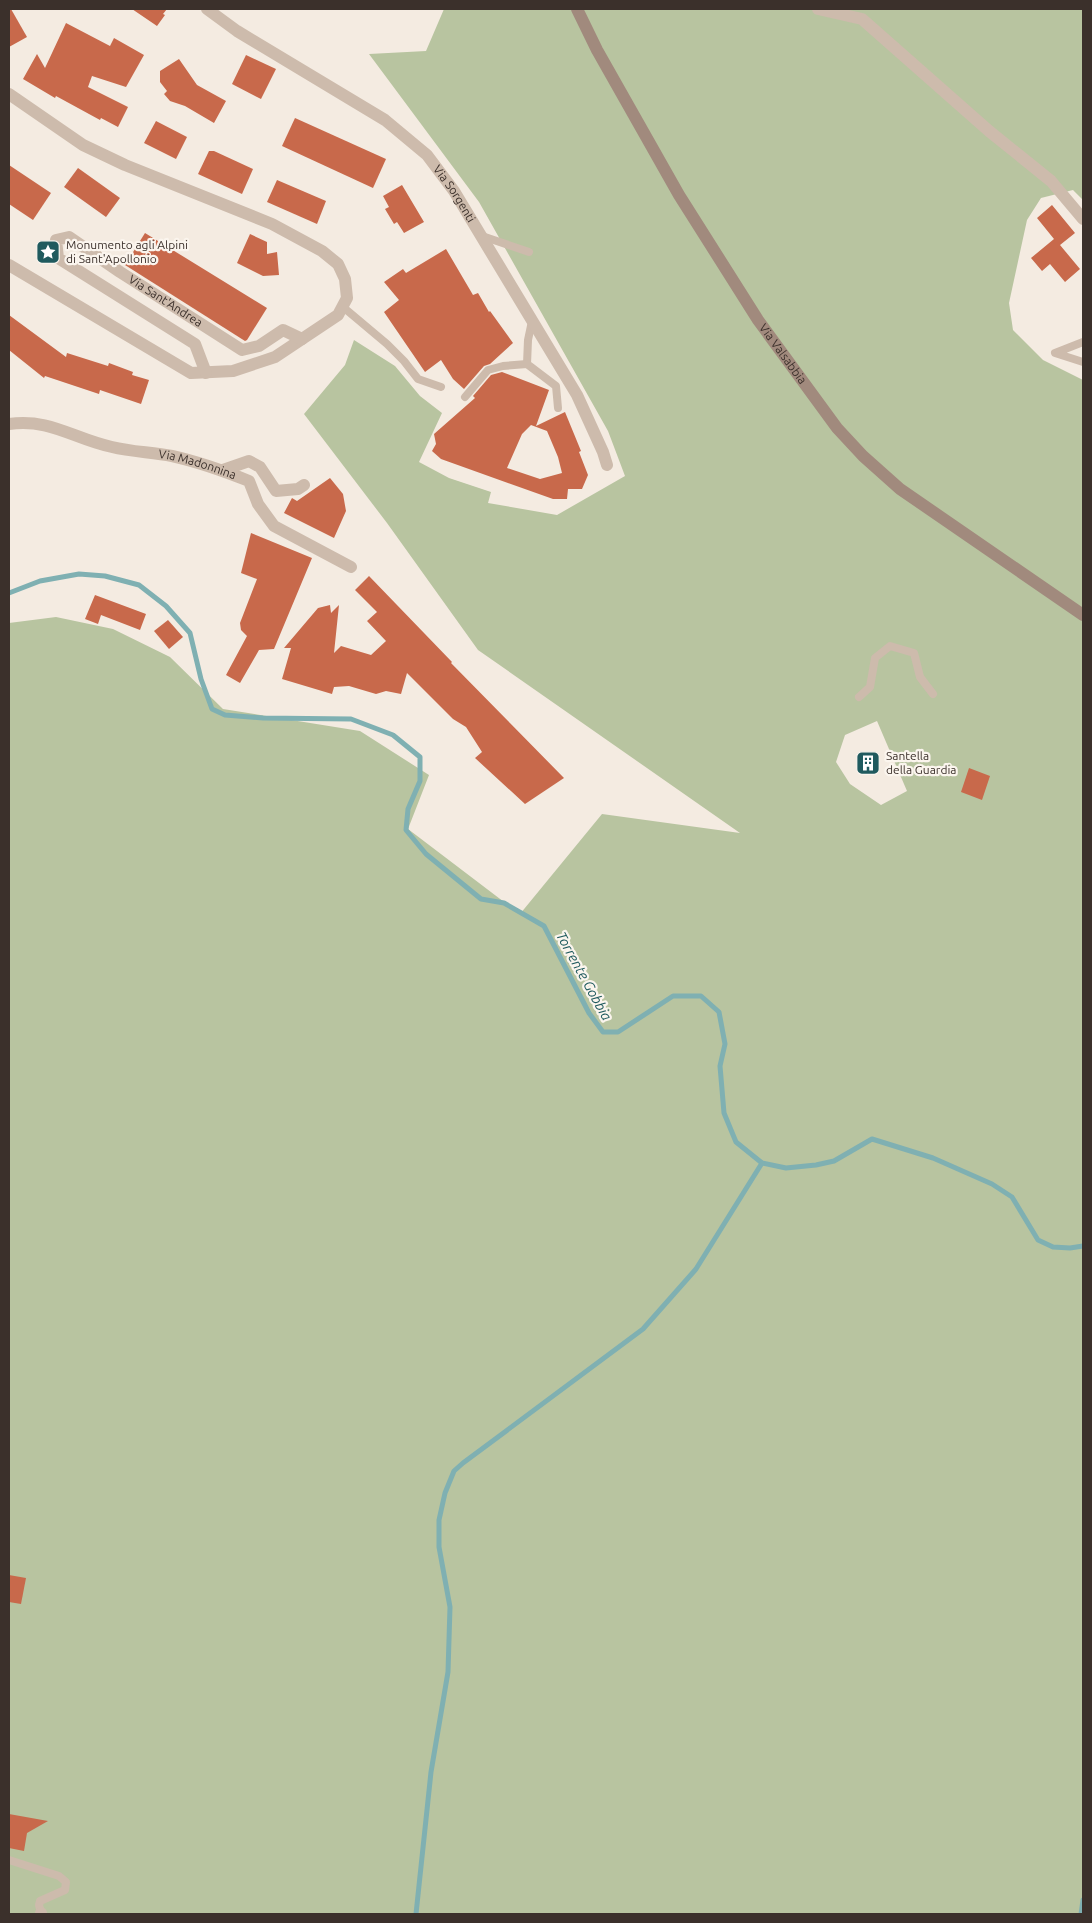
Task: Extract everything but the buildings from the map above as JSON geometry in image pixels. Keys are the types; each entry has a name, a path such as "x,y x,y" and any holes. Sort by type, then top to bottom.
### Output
{"main road":[{"name":"Via Valsabbia","path":"577,9 597,50 679,195 758,320 837,428 863,456 900,489 1083,615"}],"street":[{"name":"Via Sorgenti","path":"208,9 237,32 384,120 427,155 454,191 577,396 603,452 607,465"},
{"path":"818,9 862,19 988,131 1051,181 1083,219"},
{"path":"9,94 83,145 124,165 272,224 322,251 338,264 345,279 348,298 338,315 275,357 233,372 191,373 9,265"},
{"name":"Via Sant'Andrea","path":"206,373 195,344 58,258 56,240 69,237 242,350 259,346 282,330 302,339"},
{"name":"Via Madonnina","path":"9,424 25,422 54,427 110,447 172,456 223,470 249,481 258,504 274,526 351,567"},
{"path":"223,470 249,460 260,467 276,491 298,489 304,485"}],"lane":[{"path":"480,236 529,252"},
{"path":"343,307 388,344 418,380 441,387"},
{"path":"527,364 528,340 532,321"},
{"path":"1083,342 1055,354 1083,362"},
{"path":"465,397 488,370 503,366 527,364 556,386 558,408"},
{"path":"858,698 870,687 875,658 890,646 914,653 920,677 933,694"},
{"path":"9,1860 59,1876 66,1882 65,1890 40,1901 41,1913"}],"green space":[{"path":"444,9 1083,9 1083,200 1073,190 1041,198 1027,220 1009,303 1013,330 1043,360 1083,380 1083,1914 9,1914 9,623 56,617 113,629 170,657 223,709 360,731 429,775 408,829 520,914 602,814 740,833 478,650 387,523 304,414 345,365 354,340 395,366 420,396 442,413 419,462 449,478 491,492 488,503 557,515 625,476 608,431 479,202 369,54 426,51","holes":["877,721 907,791 881,805 850,784 836,762 845,735"]}],"waterway":[{"name":"Torrente Gobbia","path":"9,593 40,581 79,574 105,576 139,585 166,606 190,633 201,679 212,709 225,715 263,718 351,719 393,735 420,757 420,781 408,809 406,830 426,854 481,899 504,903 544,926 589,1013 603,1032 618,1032 673,996 701,996 719,1012 725,1044 720,1066 724,1113 736,1142 762,1163 786,1168 816,1165 834,1161 872,1139 933,1158 992,1184 1012,1197 1038,1240 1053,1247 1070,1248 1083,1246"},
{"path":"416,1914 431,1772 448,1672 450,1607 439,1547 439,1520 445,1493 454,1471 643,1329 696,1269 762,1163"},
{"path":"1081,1914 1083,1900"}],"place":[{"name":"Monumento agli Alpini di Sant'Apollonio","path":"48,252"},
{"name":"Santella della Guardia","path":"868,763"}]}
